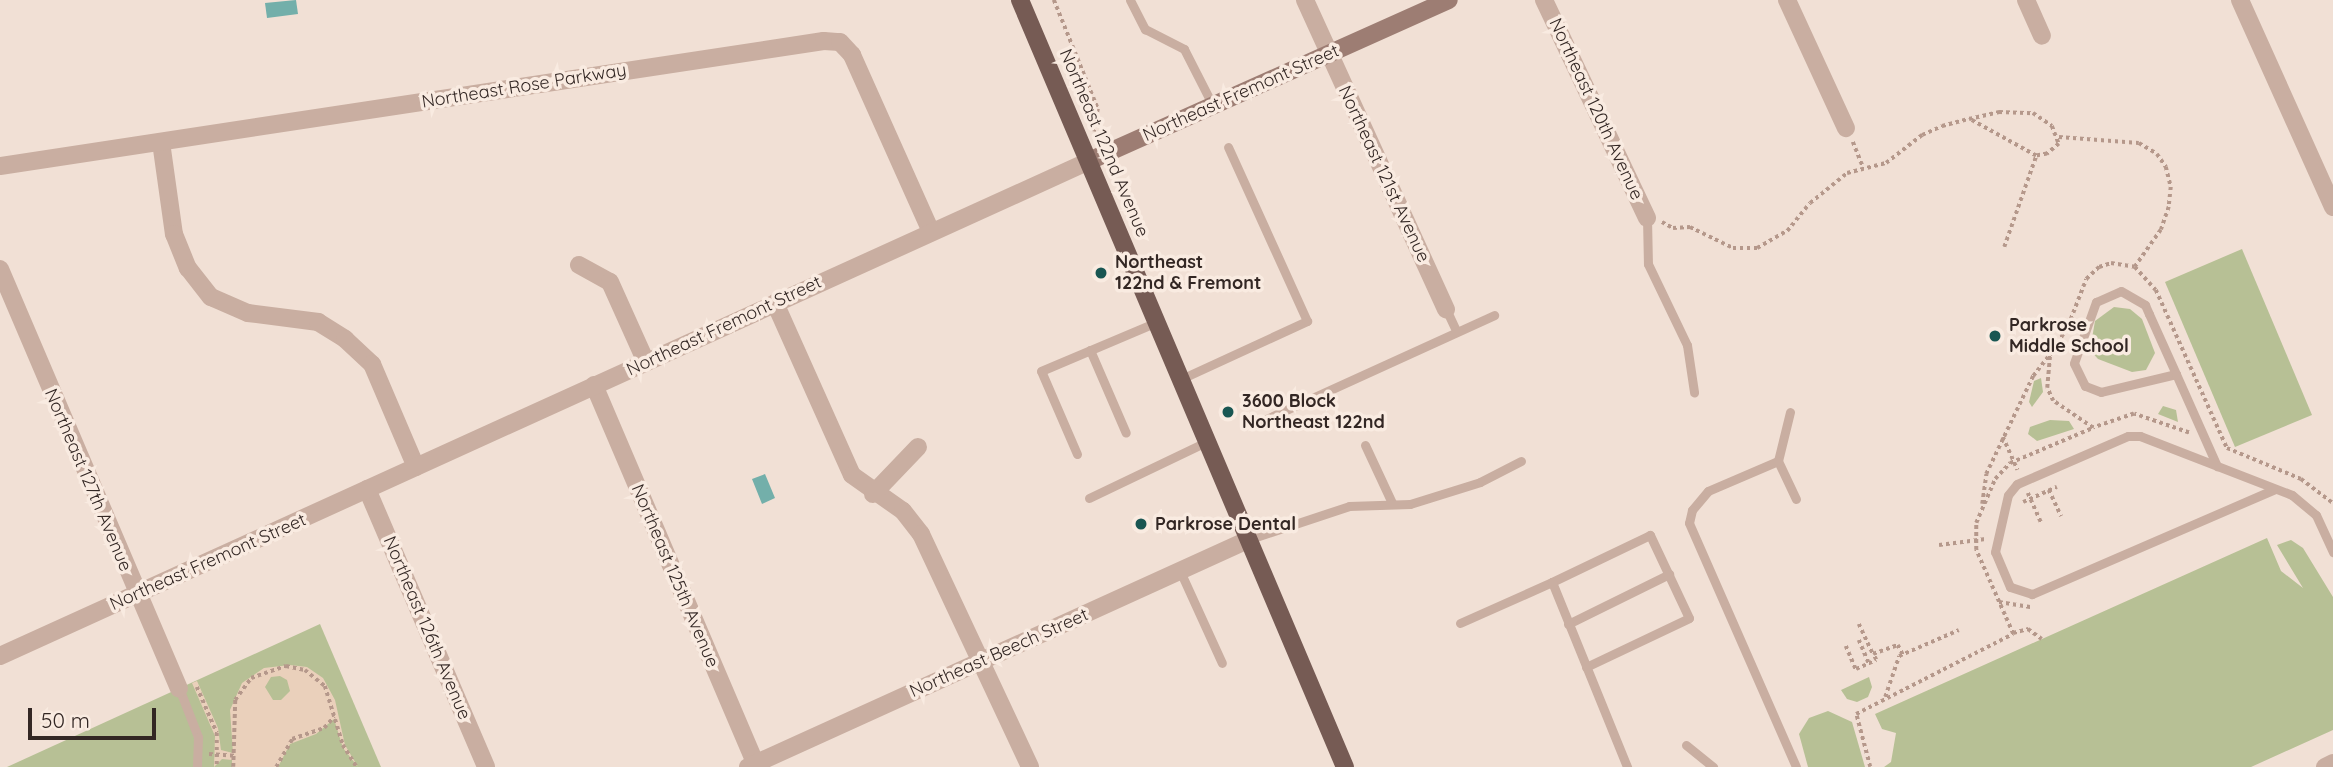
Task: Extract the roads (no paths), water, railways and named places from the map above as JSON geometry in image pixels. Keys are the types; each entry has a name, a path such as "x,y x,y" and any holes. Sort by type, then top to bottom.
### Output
{"main road":[{"name":"Northeast 122nd Avenue","path":"1020,0 1345,767"},
{"name":"Northeast Fremont Street","path":"1089,161 1449,0"}],"street":[{"name":"Northeast 121st Avenue","path":"1305,0 1446,309"},
{"name":"Northeast 120th Avenue","path":"1544,0 1647,218"},
{"path":"1787,0 1846,128"},
{"path":"2026,0 2042,36"},
{"path":"2240,0 2333,207"},
{"name":"Northeast Rose Parkway","path":"0,166 811,43 840,42 852,55 931,232"},
{"path":"161,142 174,234 188,268 211,297 248,313 318,322 345,339 372,364 416,467"},
{"name":"Northeast Fremont Street","path":"0,656 1089,161"},
{"path":"579,265 610,282 646,362"},
{"name":"Northeast 127th Avenue","path":"0,269 136,594 187,685"},
{"path":"775,303 844,461 873,495 914,522 1030,767"},
{"name":"Northeast 125th Avenue","path":"594,385 753,766"},
{"path":"873,495 918,447"},
{"name":"Northeast 126th Avenue","path":"367,489 486,767"},
{"name":"Northeast Beech Street","path":"753,766 1250,539"},
{"path":"2325,767 2333,763"}],"lane":[{"path":"1130,0 1144,29 1184,49 1213,106"},
{"path":"1181,379 1307,321 1228,147"},
{"path":"1647,218 1648,264 1687,345 1694,392"},
{"path":"2176,374 2101,392 2085,386 2074,363 2096,302 2112,292 2139,298 2176,374 2217,466"},
{"path":"1446,309 1456,330"},
{"path":"1265,420 1325,395 1456,330 1493,315"},
{"path":"1077,454 1041,371 1157,322"},
{"path":"1090,350 1126,433"},
{"path":"1790,411 1778,461 1796,499"},
{"path":"2275,489 2032,594 2010,587 1998,565 1995,539 2008,495 2022,480 2127,436 2217,466 2275,489 2305,503 2316,515 2333,552"},
{"path":"1089,498 1208,441"},
{"path":"1365,445 1392,503"},
{"path":"1250,539 1349,506 1410,504 1480,482 1521,461"},
{"path":"1778,461 1708,491 1698,499 1689,523 1796,767"},
{"path":"1460,623 1650,535 1689,618 1586,667"},
{"path":"1180,571 1222,663"},
{"path":"1568,624 1669,574"},
{"path":"1552,582 1628,767"},
{"path":"187,685 200,754 197,767"},
{"path":"1686,745 1713,767"}],"water":[{"path":"296,0 298,14 267,18 265,3"},
{"path":"765,474 775,498 762,504 752,479"}],"place":[{"name":"Northeast 122nd & Fremont","path":"1101,273"},
{"name":"Parkrose Middle School","path":"1995,336"},
{"name":"3600 Block Northeast 122nd","path":"1228,412"},
{"name":"Parkrose Dental","path":"1141,524"}]}
